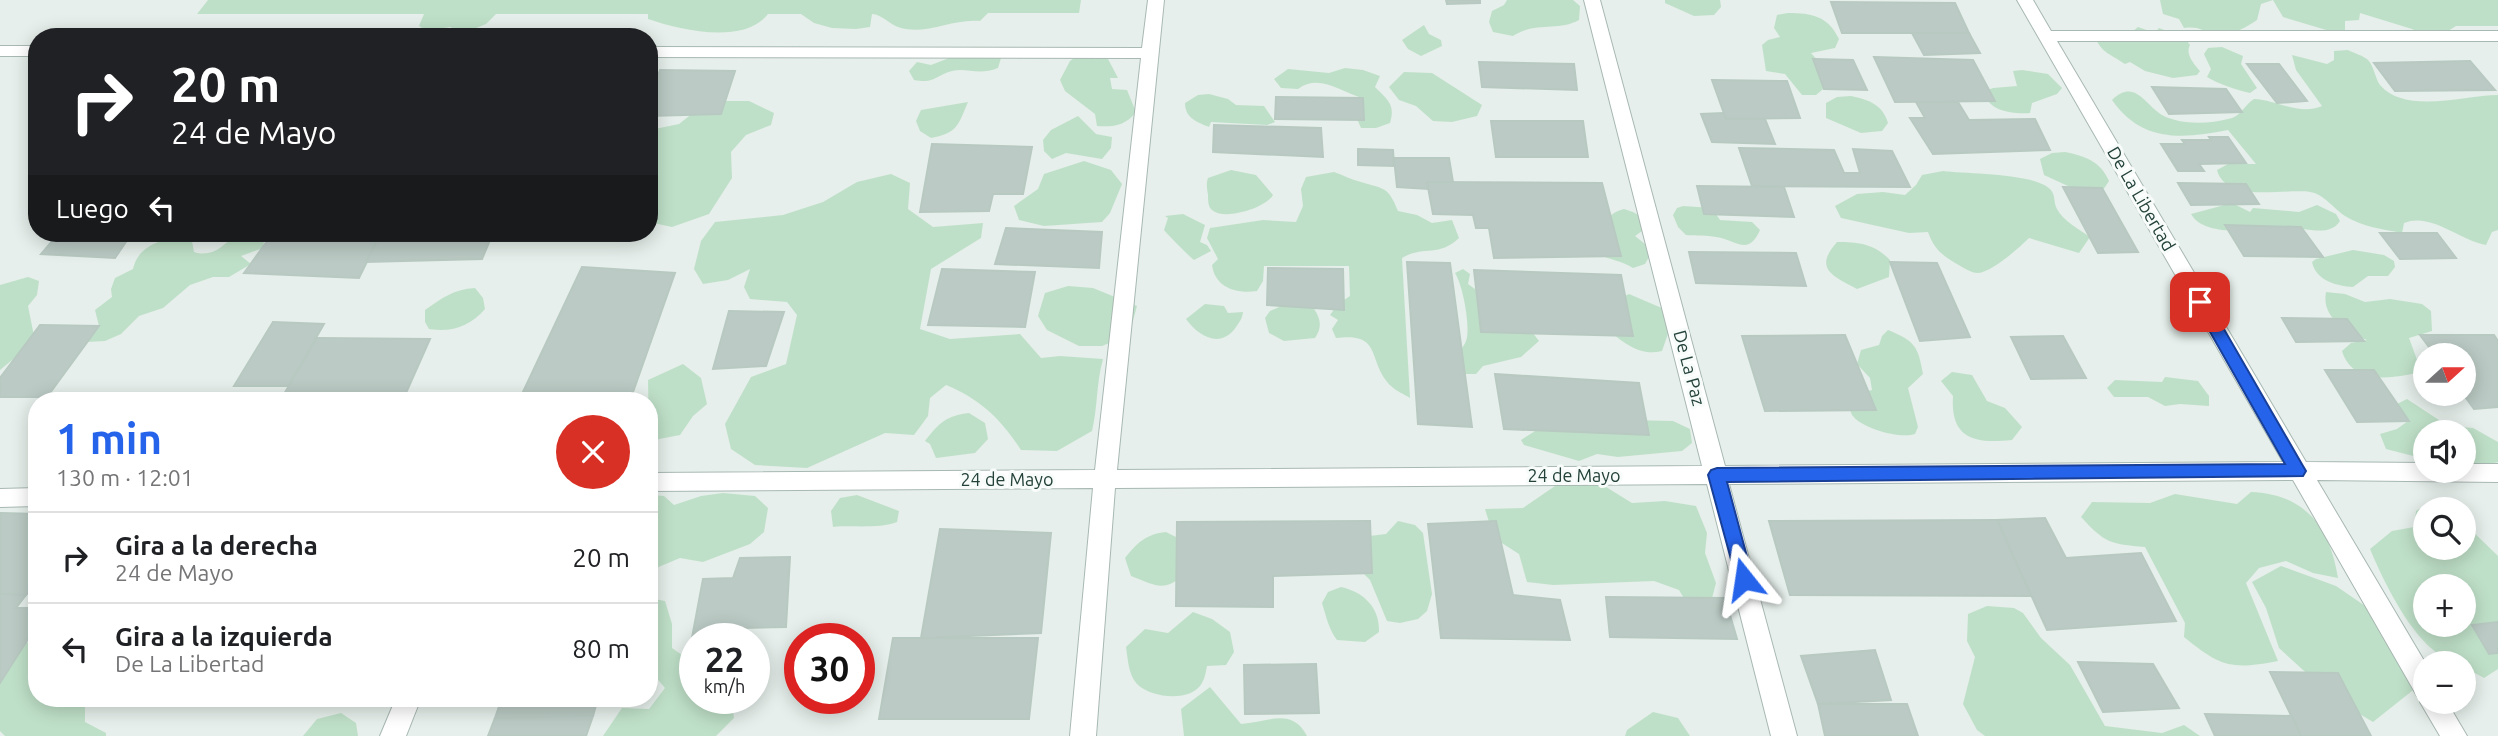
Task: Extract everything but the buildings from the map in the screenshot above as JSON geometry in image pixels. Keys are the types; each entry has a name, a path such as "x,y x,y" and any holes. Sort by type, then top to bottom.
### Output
{"street":[{"path":"1083,736 1105,479 1156,0"},
{"name":"De La Paz","path":"1591,0 1784,736"},
{"name":"De La Libertad","path":"2025,0 2413,666"},
{"path":"2048,36 2498,37"},
{"path":"0,51 28,51"},
{"path":"658,52 1150,53"},
{"name":"24 de Mayo","path":"658,482 2498,472"},
{"path":"0,498 28,497"},
{"path":"393,736 405,707"},
{"path":"2440,714 2454,736"}],"green space":[{"path":"208,0 1081,0 1079,13 988,13 980,21 911,30 897,27 872,14 870,27 856,29 832,28 814,23 801,14 768,14 757,24 744,29 711,32 661,23 648,19 648,14 496,14 486,24 476,28 422,28 419,26 424,14 197,14"},
{"path":"1507,0 1573,0 1580,6 1579,20 1571,24 1530,29 1513,36 1493,32 1489,22 1492,11 1504,5"},
{"path":"1665,0 1720,0 1721,7 1714,15 1694,16 1665,3"},
{"path":"2160,0 2273,0 2261,4 2257,20 2236,31 2219,34 2197,28 2184,28 2179,19 2163,14"},
{"path":"2273,0 2498,0 2498,26 2456,26 2440,36 2426,37 2412,29 2360,13 2359,20 2345,21 2345,30 2333,32 2283,17"},
{"path":"1788,13 1818,17 1830,25 1839,39 1835,48 1811,53 1830,74 1829,84 1816,95 1802,95 1785,74 1766,71 1762,45 1768,40 1780,37 1774,28 1777,15"},
{"path":"1424,25 1429,34 1441,40 1442,46 1421,56 1408,49 1402,40"},
{"path":"2138,27 2155,33 2159,28 2185,38 2190,45 2191,59 2200,71 2197,75 2173,78 2145,71 2130,62 2125,64 2104,51 2096,39 2125,31 2132,32"},
{"path":"2222,47 2243,56 2241,64 2257,88 2250,93 2207,77 2211,69 2204,54 2208,48"},
{"path":"2348,50 2368,60 2380,85 2391,94 2405,99 2436,101 2498,95 2498,230 2492,232 2486,245 2424,221 2404,223 2402,233 2366,225 2345,216 2315,193 2244,191 2232,187 2223,181 2217,170 2228,164 2256,164 2228,130 2179,136 2150,131 2136,124 2112,100 2120,94 2133,92 2162,115 2177,121 2195,123 2232,118 2254,99 2313,109 2322,106 2296,70 2292,55 2327,64 2334,60 2334,51"},
{"path":"1081,53 1096,53 1108,59 1118,78 1110,78 1112,89 1127,90 1136,112 1128,120 1114,126 1097,126 1095,114 1065,91 1060,80 1070,61"},
{"path":"957,55 1001,58 998,68 957,70 926,81 914,80 909,71 917,62 931,65"},
{"path":"1345,68 1380,76 1375,87 1391,107 1390,123 1376,128 1361,128 1355,114 1362,98 1322,83 1298,89 1281,88 1274,79 1288,69 1329,73"},
{"path":"2013,71 2048,74 2062,88 2057,94 2032,103 2030,113 2002,110 1986,99 1983,92 1993,88 2017,86"},
{"path":"1404,72 1432,73 1482,105 1477,116 1452,122 1433,121 1416,106 1399,100 1389,87"},
{"path":"1209,94 1228,99 1236,105 1264,106 1275,122 1267,125 1211,122 1209,127 1189,116 1185,103 1198,95"},
{"path":"1851,96 1869,101 1882,111 1888,123 1882,131 1861,133 1826,118 1826,103 1837,97"},
{"path":"708,101 749,101 774,113 771,125 746,135 731,152 732,178 709,214 672,227 658,224 658,128 679,124"},
{"path":"968,102 956,127 947,134 931,138 920,131 916,121 921,110"},
{"path":"1078,116 1096,134 1112,137 1111,148 1102,159 1066,153 1052,159 1044,151 1043,140 1051,130"},
{"path":"2065,152 2085,158 2101,169 2109,181 2103,190 2081,192 2044,175 2040,159 2052,153"},
{"path":"1084,161 1111,170 1122,184 1110,213 1102,222 1044,226 1019,220 1014,206 1038,189 1044,174"},
{"path":"1231,170 1256,175 1273,195 1269,200 1244,212 1226,214 1212,210 1208,201 1208,178"},
{"path":"1943,171 2015,177 2042,184 2052,191 2056,206 2063,217 2090,237 2079,253 2029,238 1998,264 1984,272 1975,273 1943,255 1928,232 1909,233 1841,218 1835,206 1857,194 1883,192 1905,195 1922,175"},
{"path":"1334,172 1384,190 1398,211 1417,215 1432,223 1452,220 1459,238 1444,248 1417,252 1402,258 1410,398 1393,388 1383,377 1368,344 1351,337 1336,338 1332,329 1338,320 1330,315 1338,304 1350,296 1349,266 1264,266 1263,281 1257,291 1249,292 1228,288 1214,273 1212,265 1218,259 1207,238 1210,228 1263,220 1296,222 1303,206 1301,189 1306,177"},
{"path":"891,174 910,183 908,209 933,227 983,223 981,238 931,269 920,329 950,339 1020,334 1041,358 1060,356 1103,359 1092,431 1057,451 1021,450 989,411 946,385 930,398 928,416 914,435 885,433 807,468 755,465 731,449 725,424 751,377 786,364 797,315 787,302 750,299 744,287 750,269 728,280 703,284 694,269 701,241 715,222 783,215 823,202 857,182"},
{"path":"2232,203 2250,212 2253,208 2299,212 2317,205 2336,214 2340,221 2322,231 2284,227 2234,231 2208,227 2198,222 2191,214"},
{"path":"1677,208 1712,208 1720,220 1752,222 1760,230 1756,238 1746,245 1713,236 1686,235 1678,227 1673,215"},
{"path":"1624,209 1638,215 1645,229 1635,236 1645,244 1649,257 1645,264 1633,268 1592,250 1607,219"},
{"path":"1183,214 1205,225 1200,242 1207,245 1211,251 1194,260 1164,230 1168,218 1165,216"},
{"path":"160,242 192,242 194,252 207,253 227,242 264,242 263,248 241,256 251,264 229,277 213,277 190,285 163,308 139,316 121,334 105,341 86,342 99,326 95,310 112,297 111,289 115,278 133,269 140,254 146,249"},
{"path":"1837,242 1860,243 1878,250 1890,260 1889,277 1857,289 1834,276 1826,265 1830,251"},
{"path":"2353,250 2384,255 2394,261 2395,267 2388,276 2368,276 2353,287 2328,281 2314,268 2312,262 2316,259"},
{"path":"1463,269 1470,274 1468,284 1529,328 1539,341 1521,357 1483,366 1476,374 1460,374 1456,356 1465,343 1468,327 1461,287 1455,273"},
{"path":"28,277 39,281 37,295 28,306 35,341 0,370 0,285"},
{"path":"1068,286 1093,288 1137,306 1129,335 1102,346 1079,346 1047,330 1038,316 1045,293"},
{"path":"475,288 483,298 485,309 479,315 467,324 453,329 429,329 425,322 425,310 454,292"},
{"path":"2326,292 2345,294 2365,302 2390,299 2422,304 2431,311 2432,331 2409,338 2413,349 2413,374 2373,377 2354,369 2342,351 2351,343 2367,340 2337,323 2327,309"},
{"path":"1629,294 1664,309 1671,325 1662,351 1638,350 1623,342 1604,325 1610,303"},
{"path":"1293,301 1311,304 1314,308 1320,325 1315,338 1284,341 1269,333 1265,318 1270,311"},
{"path":"1205,304 1224,306 1228,313 1243,312 1230,334 1224,338 1210,338 1197,331 1186,319"},
{"path":"1888,330 1910,341 1919,357 1923,374 1908,388 1918,427 1915,434 1882,432 1857,420 1850,409 1848,399 1872,390 1870,378 1857,364 1861,350 1879,345"},
{"path":"683,364 701,378 707,404 693,416 680,435 658,439 658,392 648,392 648,380"},
{"path":"1952,372 1972,375 1987,401 2005,408 2022,427 2012,440 1976,439 1961,430 1953,410 1953,396 1941,381"},
{"path":"2165,377 2198,381 2209,396 2209,406 2165,406 2148,397 2114,397 2107,388 2115,380 2162,382"},
{"path":"2407,399 2413,406 2418,406 2439,420 2413,420 2413,456 2386,449 2380,434 2397,429 2408,421 2397,404"},
{"path":"969,413 985,423 988,439 975,453 936,458 930,444 925,441 944,421"},
{"path":"1673,421 1690,429 1692,443 1682,451 1618,457 1597,454 1579,461 1524,445 1521,440 1548,423"},
{"path":"2476,430 2498,442 2498,462 2476,463"},
{"path":"1598,482 1632,503 1665,501 1696,506 1707,533 1705,553 1716,583 1710,606 1691,610 1679,590 1654,581 1553,585 1527,582 1519,554 1494,538 1485,509 1523,508 1558,484"},
{"path":"2251,492 2286,499 2312,517 2329,543 2338,578 2313,573 2286,561 2259,568 2246,583 2278,661 2249,665 2227,664 2208,655 2184,637 2185,623 2145,547 2109,541 2081,517 2092,502 2150,503 2175,494 2237,504"},
{"path":"723,493 755,496 768,508 764,532 750,544 703,562 680,558 658,567 658,496 664,496 674,505 701,496"},
{"path":"857,495 899,511 897,522 875,526 833,527 831,511 840,498"},
{"path":"1398,521 1415,525 1423,533 1432,594 1427,611 1418,619 1400,623 1387,621 1370,580 1353,563 1361,537 1386,534"},
{"path":"2413,527 2413,560 2476,560 2476,535 2498,556 2498,669 2484,678 2476,674 2476,651 2435,651 2420,637 2476,637 2476,574 2413,574 2413,628 2395,600 2370,549 2392,531"},
{"path":"1166,532 1176,537 1190,554 1188,572 1173,583 1161,586 1131,576 1125,558 1142,540"},
{"path":"2281,566 2336,586 2371,610 2413,680 2413,690 2373,722 2336,700 2279,648 2266,608 2252,582"},
{"path":"1341,587 1363,597 1377,616 1379,632 1365,642 1337,640 1330,627 1322,603 1328,592"},
{"path":"658,600 665,601 672,624 672,648 679,653 679,714 733,714 734,718 716,736 603,736 622,708 658,707 658,697 665,688 658,680"},
{"path":"1987,606 2014,608 2023,613 2041,638 2070,665 2105,726 2162,733 2184,725 2200,736 1985,736 1977,730 1963,704 1975,657 1967,641 1968,614"},
{"path":"1193,612 1212,619 1230,632 1234,652 1226,665 1207,666 1202,683 1189,694 1161,695 1143,689 1132,676 1126,647 1145,629 1168,633"},
{"path":"14,641 28,642 28,707 85,707 85,722 106,733 106,736 5,736 0,731 0,651"},
{"path":"1210,687 1241,724 1287,719 1301,727 1307,736 1184,736 1181,709"},
{"path":"1653,712 1678,718 1690,736 1625,736 1627,730"},
{"path":"341,713 356,723 358,736 303,736 317,719"}],"route":[{"path":"1744,579 1717,475 2297,471 2200,302"}]}
